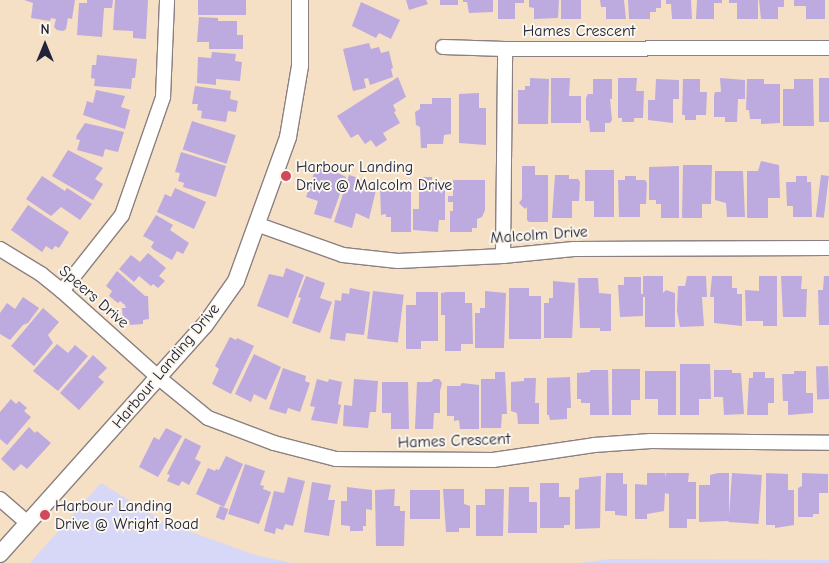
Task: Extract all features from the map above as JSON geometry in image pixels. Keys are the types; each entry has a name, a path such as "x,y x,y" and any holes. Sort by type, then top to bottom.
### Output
{"street":[{"path":"62,291 122,215 162,97 167,0"},
{"name":"Harbour Landing Drive","path":"0,554 205,326 236,280 288,137 300,66 300,0"},
{"path":"442,48 505,49"},
{"name":"Hames Crescent","path":"503,256 505,49 829,48"},
{"name":"Malcolm Drive","path":"256,224 343,255 398,261 503,256 574,249 829,248"},
{"name":"Speers Drive","path":"0,249 41,274 62,291 159,378"},
{"name":"Hames Crescent","path":"159,378 208,418 274,442 336,458 493,460 594,445 651,441 829,443"},
{"path":"0,499 28,523"}],"shaded area":[{"path":"101,483 166,523 255,555 292,563 30,563"},
{"path":"610,559 829,560 829,563 578,563"}],"building":[{"path":"24,0 75,0 72,19 68,18 66,29 63,31 57,30 54,27 56,19 51,18 50,21 31,18 33,3"},
{"path":"87,0 113,0 112,8 104,8 102,37 77,35 79,3 87,3"},
{"path":"115,0 148,0 146,39 133,38 133,31 113,30"},
{"path":"198,0 246,0 246,15 198,15"},
{"path":"406,0 426,0 428,4 409,10"},
{"path":"440,0 458,0 458,5 440,5"},
{"path":"463,0 493,0 493,12 469,13 467,2 463,2"},
{"path":"498,0 524,0 524,3 515,3 515,19 498,19"},
{"path":"529,0 559,0 558,18 534,19 534,8 529,7"},
{"path":"561,0 581,0 581,19 561,19"},
{"path":"600,0 624,0 626,19 606,19 606,7 601,7"},
{"path":"628,0 661,0 661,8 656,8 656,12 650,12 650,19 629,19"},
{"path":"666,0 691,0 692,19 672,19 671,4 666,4"},
{"path":"697,0 722,0 722,3 714,3 714,19 696,19"},
{"path":"729,0 758,0 758,19 737,19 737,3 729,3"},
{"path":"759,0 784,0 784,7 778,7 778,19 761,19"},
{"path":"794,0 825,0 825,19 806,19 806,6 794,6"},
{"path":"361,2 400,20 391,39 379,33 376,38 352,26"},
{"path":"199,17 218,18 218,21 237,21 237,35 243,35 243,49 209,49 209,42 197,42"},
{"path":"369,43 371,49 379,47 381,53 389,51 393,77 370,85 368,78 364,79 366,88 353,91 343,49"},
{"path":"212,52 236,54 235,61 242,62 240,81 216,79 216,85 197,83 198,57 211,58"},
{"path":"97,55 137,59 135,78 132,78 131,89 94,86 95,79 91,78 92,65 96,65"},
{"path":"398,77 406,97 393,105 396,111 394,112 400,123 383,133 387,140 376,147 371,140 365,144 358,134 351,138 337,116"},
{"path":"530,78 549,79 548,124 518,124 518,90 525,90 525,86 530,86"},
{"path":"551,78 570,78 569,96 581,96 581,123 551,123"},
{"path":"618,78 637,78 636,91 644,91 643,118 634,118 634,122 622,122 622,118 618,118"},
{"path":"720,78 745,80 745,99 738,99 737,122 725,122 725,117 714,117 714,96 715,92 721,92"},
{"path":"819,78 829,78 829,122 819,122"},
{"path":"593,79 612,79 612,99 610,99 612,120 610,123 605,123 605,132 590,132 589,121 586,120 586,98 588,94 593,94"},
{"path":"656,79 679,80 679,99 673,99 673,123 648,120 648,100 655,100"},
{"path":"683,79 700,79 700,92 707,92 706,115 696,115 696,120 685,120 685,115 682,115"},
{"path":"747,79 764,79 764,84 780,84 780,123 761,124 761,119 750,119 749,110 746,110"},
{"path":"794,79 813,79 814,126 783,126 783,89 794,89"},
{"path":"195,86 231,91 230,99 238,101 236,112 228,111 226,122 201,118 202,111 197,110 198,104 192,104"},
{"path":"96,90 125,96 121,107 130,110 125,129 83,115 87,101 93,103"},
{"path":"479,93 479,108 486,108 486,145 459,143 459,94"},
{"path":"432,98 451,98 451,134 444,135 443,144 427,144 427,148 421,148 420,127 416,125 415,112 420,109 420,104 432,104"},
{"path":"192,121 236,135 226,164 183,150"},
{"path":"85,123 124,132 118,152 105,149 103,157 77,150 80,140 76,139 77,135"},
{"path":"68,150 103,168 95,179 103,184 93,200 52,176"},
{"path":"181,152 226,166 216,197 183,187 184,183 178,181 180,173 175,172"},
{"path":"761,161 779,165 780,198 768,198 768,218 747,218 747,171 758,171"},
{"path":"683,165 712,165 711,204 702,204 702,218 682,218"},
{"path":"522,166 535,166 535,175 548,175 548,222 529,222 527,220 527,207 525,209 519,203 522,199"},
{"path":"679,166 679,218 661,218 661,204 656,204 656,200 649,200 649,167"},
{"path":"316,167 325,170 326,167 346,177 331,219 314,214 318,201 306,197"},
{"path":"585,170 614,170 614,217 594,217 594,201 585,201"},
{"path":"715,171 743,171 745,217 727,217 726,203 715,200"},
{"path":"349,175 362,179 361,184 376,190 369,219 356,213 352,228 334,222"},
{"path":"555,175 569,175 569,179 578,179 580,182 579,201 572,201 572,218 552,218"},
{"path":"821,175 829,176 824,218 816,217"},
{"path":"42,176 65,191 67,188 92,204 80,220 61,207 51,216 26,199"},
{"path":"625,176 636,176 636,180 645,180 647,183 646,204 640,204 640,217 619,217 618,180 625,180"},
{"path":"796,176 807,176 807,182 811,182 812,217 793,217 793,206 787,206 786,182 796,182"},
{"path":"419,177 432,177 432,183 445,183 445,220 439,220 438,232 413,230 413,209 419,209"},
{"path":"453,180 485,180 485,210 482,217 477,219 477,228 472,228 472,232 450,232 450,211 453,211 453,202 448,202 448,196 453,196"},
{"path":"398,181 411,181 411,232 391,232 391,217 386,217 386,214 381,215 380,187 398,187"},
{"path":"175,188 206,202 194,229 157,212 165,194 171,197"},
{"path":"28,205 69,232 59,248 55,246 52,250 46,246 42,252 11,230"},
{"path":"156,215 173,225 170,230 189,243 183,254 177,251 172,260 154,250 151,247 154,242 143,236"},
{"path":"148,253 166,268 159,276 165,281 158,288 153,284 151,286 139,276 134,282 119,269 131,255 140,262"},
{"path":"286,268 304,275 288,318 257,306 269,274 283,277"},
{"path":"117,271 145,296 148,296 149,319 143,320 143,324 130,325 129,320 123,320 122,308 126,308 125,305 120,301 118,303 109,296 112,291 106,286"},
{"path":"306,276 325,283 320,298 332,302 320,333 292,323 301,298 298,297"},
{"path":"643,276 663,276 663,293 666,290 675,293 675,327 645,327 645,297 643,297 643,316 620,317 618,285 624,285 624,277 641,277 641,294 643,294"},
{"path":"687,276 706,276 707,297 702,297 704,326 680,327 677,311 678,286 685,286"},
{"path":"712,276 732,276 732,288 737,288 737,294 742,294 742,326 714,323 714,297 710,297"},
{"path":"759,276 777,276 777,326 763,326 763,321 746,321 745,290 759,291"},
{"path":"781,276 802,276 801,289 807,289 806,317 783,317"},
{"path":"824,276 829,276 829,325 819,325 818,290 823,290"},
{"path":"578,278 598,278 599,293 611,294 611,331 600,331 600,328 580,328"},
{"path":"553,281 575,283 572,338 544,338 544,303 549,303 549,298 553,298"},
{"path":"350,288 370,292 364,335 346,333 345,341 330,339 335,300 341,301 342,293 349,294"},
{"path":"509,288 529,288 529,296 541,296 541,339 509,339"},
{"path":"373,291 404,295 398,342 367,339"},
{"path":"485,291 506,293 504,348 475,348 475,313 480,313 480,308 485,308"},
{"path":"416,292 438,292 438,341 421,341 421,349 406,349 406,305 416,305"},
{"path":"465,292 465,303 472,303 473,344 461,344 461,351 445,351 445,315 441,315 441,293"},
{"path":"23,297 39,308 28,323 23,325 10,340 0,334 0,313 7,303 15,309"},
{"path":"43,308 59,322 48,335 53,343 34,366 11,346"},
{"path":"230,337 236,340 237,338 254,346 231,394 212,384 219,369 215,366"},
{"path":"57,344 68,353 75,345 88,356 58,391 33,371"},
{"path":"254,354 281,367 266,400 254,394 251,402 235,394"},
{"path":"93,355 107,368 98,377 104,382 79,410 60,393"},
{"path":"680,364 710,364 711,399 699,399 699,415 680,415"},
{"path":"816,366 828,366 829,399 817,399"},
{"path":"283,368 306,376 305,381 310,383 300,412 288,408 286,414 269,409"},
{"path":"612,369 640,369 640,400 631,400 631,415 612,415"},
{"path":"590,370 608,370 609,415 590,415 590,403 581,403 581,399 577,399 577,373 590,372"},
{"path":"714,370 732,370 732,373 741,373 744,414 724,415 723,397 714,397"},
{"path":"645,371 676,371 676,415 658,415 658,399 645,399"},
{"path":"794,371 806,371 806,393 813,393 813,413 788,415 788,401 783,401 782,374 794,374"},
{"path":"495,372 505,372 507,414 502,414 501,428 481,428 481,379 495,379"},
{"path":"753,372 765,372 765,378 774,378 774,403 768,403 768,415 747,415 749,378 753,378"},
{"path":"570,377 571,408 567,408 567,419 550,420 549,415 547,415 547,378"},
{"path":"524,378 536,378 535,403 539,403 539,424 518,424 517,413 511,411 511,382 524,381"},
{"path":"317,379 328,382 329,379 342,382 338,404 341,405 337,424 311,420 315,407 310,406"},
{"path":"354,379 378,381 376,412 370,412 368,428 343,426 344,405 352,406"},
{"path":"434,379 439,379 442,383 440,413 434,413 433,429 415,429 417,382 431,382"},
{"path":"382,382 408,382 409,429 391,429 391,413 382,413"},
{"path":"462,383 479,385 479,429 460,429 459,420 454,421 454,416 447,416 447,386 460,386"},
{"path":"11,399 16,404 19,401 27,408 24,411 31,417 7,445 0,439 0,412"},
{"path":"29,427 51,443 27,469 21,464 14,471 1,459"},
{"path":"166,428 182,436 158,477 139,467 154,437 159,440"},
{"path":"185,438 201,446 195,459 201,462 189,485 182,481 179,486 167,481 170,475 167,474"},
{"path":"226,456 243,464 224,507 196,494 208,468 215,471 216,469 219,470"},
{"path":"245,464 265,471 260,485 264,486 263,489 271,492 259,524 228,514"},
{"path":"606,473 623,473 623,484 627,484 627,516 615,515 615,511 605,511"},
{"path":"647,473 665,473 666,478 666,473 689,473 688,482 696,482 696,519 687,519 687,528 669,528 669,494 665,493 664,511 647,514 647,519 635,519 635,484 647,485"},
{"path":"729,473 729,521 699,522 699,485 710,485 710,475"},
{"path":"732,473 762,475 759,524 729,522"},
{"path":"766,473 788,474 788,490 794,490 794,525 775,528 775,525 766,525"},
{"path":"802,473 828,474 828,493 819,493 819,514 813,514 813,517 798,517 798,488 802,486"},
{"path":"601,476 600,528 575,529 575,490 579,489 579,478"},
{"path":"288,477 305,481 293,526 285,524 283,530 276,528 275,534 264,531 274,491 284,493"},
{"path":"312,482 331,485 328,500 335,500 329,536 304,532"},
{"path":"540,483 559,483 559,497 570,497 570,525 564,525 564,528 540,528"},
{"path":"347,487 372,490 372,510 366,509 366,526 363,526 363,531 350,531 350,526 341,525 341,501 347,501"},
{"path":"509,487 529,487 529,502 537,502 537,533 508,533"},
{"path":"395,489 394,506 400,506 400,511 405,511 404,546 376,546 375,490"},
{"path":"443,489 464,489 464,504 470,506 470,528 459,528 459,532 446,532"},
{"path":"485,489 504,489 503,536 476,536 476,505 485,505"},
{"path":"410,490 440,490 440,519 410,519"},
{"path":"220,506 228,509 224,520 216,517"}],"place":[{"name":"Harbour Landing Drive @ Malcolm Drive","path":"286,176"},
{"name":"Harbour Landing Drive @ Wright Road","path":"45,515"}]}
